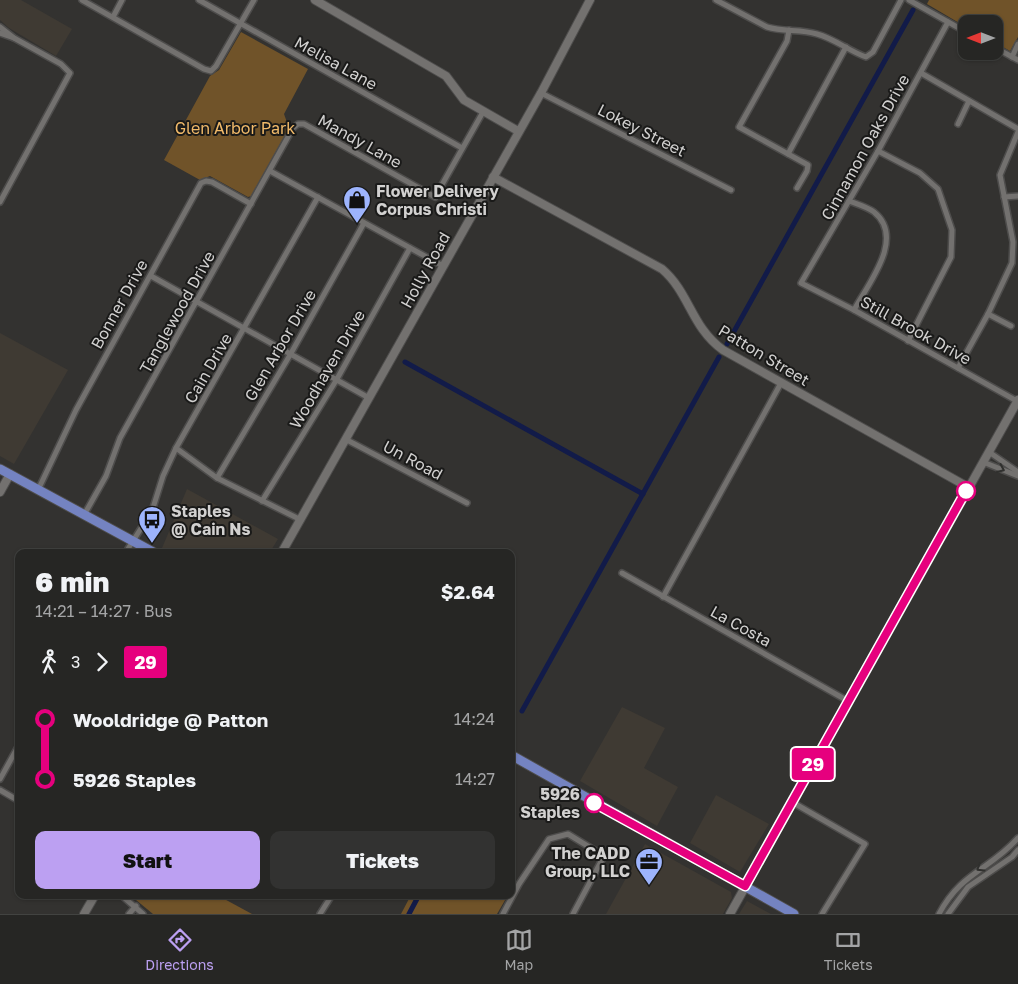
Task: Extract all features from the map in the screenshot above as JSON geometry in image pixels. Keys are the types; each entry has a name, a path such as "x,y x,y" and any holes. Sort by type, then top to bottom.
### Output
{"main road":[{"path":"315,0 446,76 464,100 518,131"},
{"name":"Holly Road","path":"284,549 347,440 518,131 541,93 590,0"},
{"name":"Patton Street","path":"494,177 662,270 675,282 709,340 968,487"},
{"path":"730,914 848,700 1018,400"},
{"path":"0,469 147,549"},
{"path":"0,492 10,474"},
{"path":"515,757 794,914"},
{"path":"84,914 93,899"}],"street":[{"path":"82,0 204,69 211,71 216,66 254,0"},
{"path":"113,17 122,0"},
{"name":"Melisa Lane","path":"199,0 462,148"},
{"path":"716,0 767,27 814,33 866,57 873,52 902,0"},
{"path":"909,0 958,28"},
{"name":"Cinnamon Oaks Drive","path":"801,283 878,152 948,22"},
{"path":"0,27 14,38 61,64 70,73 0,202"},
{"path":"789,30 787,41 739,127 808,165 807,171 797,188"},
{"path":"0,33 14,38"},
{"path":"1012,56 1018,44"},
{"path":"788,154 846,47"},
{"path":"1003,52 1018,60"},
{"path":"921,73 1018,131 1000,175 1013,242 1015,263 958,368"},
{"name":"Lokey Street","path":"541,93 731,190"},
{"path":"958,124 969,101"},
{"path":"462,148 482,112"},
{"name":"Mandy Lane","path":"298,124 304,124 435,198 462,148"},
{"name":"Tanglewood Drive","path":"84,515 106,476 120,438 298,124"},
{"path":"878,152 920,174 938,189 952,230 951,257 908,341"},
{"path":"270,171 443,266"},
{"name":"Bonner Drive","path":"38,490 76,410 201,183 206,181 212,182 251,204"},
{"path":"1004,197 1018,196"},
{"name":"Cain Drive","path":"128,549 152,510 163,476 176,448 318,197"},
{"path":"849,201 874,212 884,224 888,241 883,255 854,310"},
{"name":"Glen Arbor Drive","path":"217,478 290,355 364,223"},
{"name":"Woodhaven Drive","path":"262,501 337,379 410,248"},
{"path":"151,276 369,398"},
{"name":"Still Brook Drive","path":"801,283 1018,400"},
{"path":"988,314 1011,326"},
{"path":"663,597 782,383"},
{"name":"Un Road","path":"347,440 467,503"},
{"path":"176,448 217,478 301,520"},
{"path":"989,452 1018,472"},
{"path":"983,462 1018,476"},
{"name":"La Costa","path":"622,573 848,700"},
{"path":"0,779 15,753"},
{"path":"0,790 15,799"},
{"path":"792,802 865,844 822,914"},
{"path":"515,890 549,839 568,834 578,838 604,856 573,914"},
{"path":"939,914 948,897 968,877 1006,851 1018,838"},
{"path":"948,914 958,898 972,883 1018,850"},
{"path":"968,877 972,883"},
{"path":"126,899 143,914"},
{"path":"320,914 329,899"},
{"path":"503,914 510,899"},
{"path":"129,914 136,906"}],"shaded area":[{"path":"0,0 21,0 72,29 56,56 9,28 0,20"},
{"path":"0,333 68,370 14,464 0,456"},
{"path":"187,489 278,539 272,549 162,548"},
{"path":"622,707 665,728 644,768 678,787 657,826 580,781"},
{"path":"716,795 769,824 740,872 690,843"},
{"path":"645,844 731,892 732,898 723,914 606,914"},
{"path":"747,901 771,914 739,914"}],"green space":[{"path":"929,0 1018,0 1018,37 1010,51 1003,47 1003,15 958,15 958,22 927,4"},
{"name":"Glen Arbor Park","path":"241,32 308,69 284,114 289,128 251,196 248,197 210,176 200,180 164,160 210,76 219,70"},
{"path":"135,899 224,899 252,914 153,914"},
{"path":"409,899 506,899 497,914 401,914"}],"waterway":[{"path":"727,344 913,10"},
{"path":"522,711 719,357"},
{"path":"405,362 643,494"},
{"path":"409,914 417,899"}],"bus line":[{"name":"29","path":"594,803 745,886 966,491"}],"place":[{"name":"Flower Delivery Corpus Christi","path":"357,224"},
{"name":"Staples @ Cain Ns","path":"152,544"},
{"name":"5926 Staples","path":"594,803"},
{"name":"The CADD Group, LLC","path":"649,886"}]}
